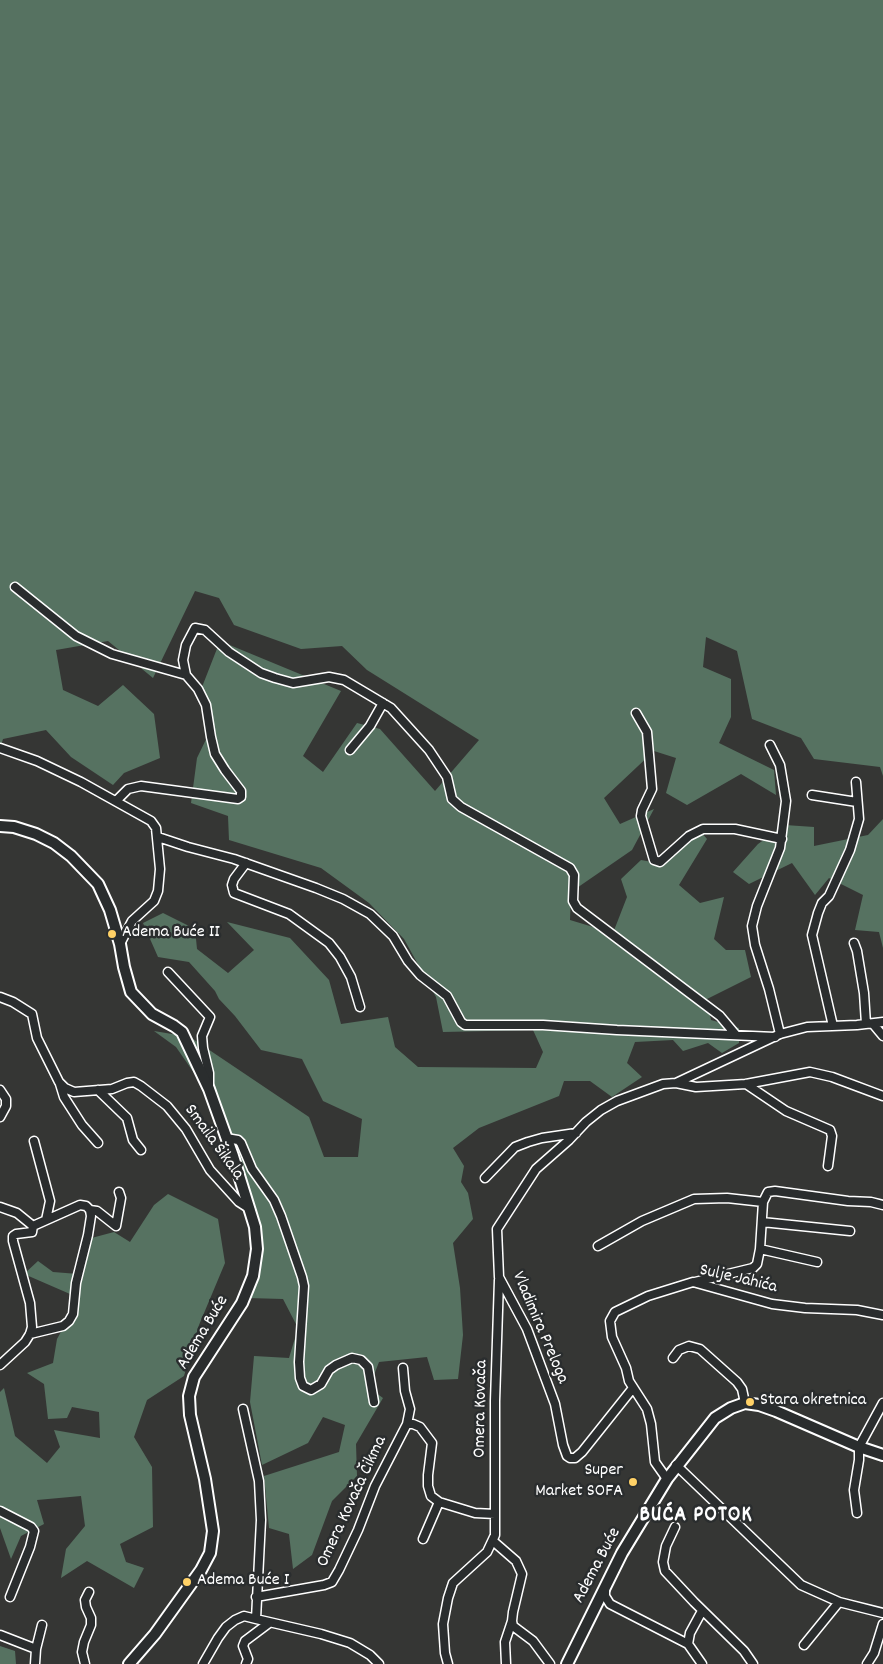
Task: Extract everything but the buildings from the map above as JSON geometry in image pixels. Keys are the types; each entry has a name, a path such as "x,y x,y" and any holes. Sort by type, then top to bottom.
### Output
{"street":[{"path":"15,587 76,636 112,654 186,675"},
{"path":"117,800 128,789 142,786 238,799 241,797 241,791 215,754 206,705 198,689 186,675 183,660 186,645 195,628 204,630 229,652 262,673 275,678 293,683 330,677 344,680 391,708 429,750 447,777 452,799 461,807 570,868 574,876 572,901 577,908 720,1016 736,1034"},
{"path":"350,750 370,726 383,703"},
{"path":"636,713 647,732 652,789 641,816 654,860 660,862 689,836 703,829 735,829 782,839"},
{"path":"158,837 246,863 343,898 370,914 393,936 408,961 420,975 447,996 465,1026 543,1024 617,1030 777,1035 769,989 755,945 752,926 757,906 780,848 786,800 780,765 770,745"},
{"path":"0,748 38,761 117,800 151,821 156,828 160,869 158,891 154,901 132,921 120,944"},
{"path":"833,1026 812,935 822,903 829,896 850,850 858,819 856,782"},
{"path":"812,794 857,802"},
{"name":"Adema Buće","path":"0,826 14,827 36,834 54,844 71,856 98,884 110,910 131,992 152,1014 182,1032 209,1089 250,1209 257,1250 252,1276 242,1303 194,1377 189,1396 190,1415 205,1479 213,1531 210,1553 201,1570 161,1626 129,1664"},
{"path":"246,863 234,879 232,885 234,893 289,914 330,944 351,977 360,1007"},
{"path":"854,943 858,951 870,1024 883,1036"},
{"name":"Adema Buće","path":"168,972 210,1017 202,1036 209,1073 209,1089"},
{"path":"0,997 32,1014 37,1038 64,1096 82,1125 98,1143"},
{"name":"Vladimira Preloga","path":"634,1388 582,1452 575,1458 567,1456 555,1404 527,1329 499,1277 497,1229 536,1169 601,1110 616,1101 663,1084 676,1083 777,1035 807,1027 883,1022"},
{"path":"676,1083 696,1087 746,1084 810,1072 832,1077 883,1096"},
{"name":"Smaila Šikala","path":"59,1082 65,1088 74,1092 112,1089 134,1082 141,1086 167,1106 186,1130 210,1170 239,1202 250,1209"},
{"path":"746,1084 786,1111 830,1130 832,1136 828,1166"},
{"path":"0,1090 6,1099 6,1106 0,1117"},
{"path":"98,1090 127,1118 131,1135 141,1150"},
{"path":"485,1178 515,1148 528,1142 576,1133"},
{"path":"226,1138 238,1140 241,1143 252,1169 274,1200 300,1269 304,1286 299,1362 300,1378 303,1386 311,1390 321,1384 329,1370 352,1358 361,1360 368,1367 374,1402"},
{"path":"34,1141 50,1201 46,1220"},
{"path":"693,1282 753,1268 757,1264 760,1249 763,1202 766,1194 772,1190 883,1205"},
{"path":"0,1365 25,1342 32,1327 30,1303 13,1236 32,1232 34,1226 80,1205 86,1206 90,1210 97,1210 116,1226 121,1198 119,1192"},
{"path":"598,1246 642,1221 694,1199 727,1198 763,1202"},
{"path":"0,1207 16,1213 34,1226"},
{"path":"30,1334 63,1326 73,1314 76,1283 88,1235 90,1210"},
{"path":"762,1222 850,1231"},
{"path":"760,1249 816,1262"},
{"name":"Omera Kovača","path":"492,1541 495,1534 499,1277"},
{"name":"Sulje Jahića","path":"634,1388 612,1337 610,1321 612,1315 626,1305 648,1296 693,1282 772,1304 805,1308 857,1310 883,1315"},
{"path":"673,1358 678,1350 689,1346 700,1349 737,1382 742,1389 745,1403 776,1410 859,1447 883,1455"},
{"path":"403,1368 403,1379 410,1409 407,1424"},
{"path":"634,1388 647,1409 651,1424 655,1462 666,1479"},
{"name":"Adema Buće","path":"567,1664 622,1553 666,1479 715,1418 731,1408 745,1403"},
{"path":"858,1513 854,1490 859,1460 859,1447 883,1403"},
{"path":"243,1409 260,1481 261,1520 256,1619"},
{"name":"Omera Kovača Čikma","path":"256,1597 332,1582 358,1530 375,1486 407,1424 420,1427 432,1443 428,1486 431,1496 439,1502"},
{"path":"676,1465 801,1585 840,1602 883,1613"},
{"path":"423,1539 439,1502 475,1513 495,1514"},
{"path":"0,1511 31,1527 34,1532 10,1597"},
{"path":"675,1527 666,1546 663,1562 665,1571 702,1611 744,1651 753,1664"},
{"path":"448,1664 445,1653 443,1624 453,1583 487,1552 492,1541 516,1561 522,1574 512,1621 505,1642 506,1664"},
{"path":"605,1586 605,1596 610,1604 688,1644 702,1664"},
{"path":"85,1664 82,1652 91,1625 91,1618 85,1600 89,1592"},
{"path":"804,1645 840,1602"},
{"path":"688,1644 690,1633 702,1611"},
{"path":"203,1664 226,1626 244,1616 321,1634 350,1643 370,1655 379,1664"},
{"path":"512,1621 516,1630 533,1641 550,1664"},
{"path":"246,1664 248,1658 243,1646 245,1641 269,1623"},
{"path":"866,1664 874,1653 883,1624"},
{"path":"35,1664 36,1649 42,1625"},
{"path":"0,1635 36,1649"}],"green space":[{"path":"0,0 883,0 883,776 880,767 814,759 801,738 752,719 737,651 706,637 703,667 731,679 731,717 719,743 774,770 776,795 741,774 687,805 666,793 676,758 654,751 604,798 620,824 654,809 632,850 571,892 570,920 613,933 627,897 621,879 641,860 663,864 701,832 707,839 679,885 700,903 724,897 714,939 726,950 745,950 751,977 707,999 711,1020 739,1028 739,1043 722,1053 708,1043 683,1051 673,1040 635,1042 627,1063 642,1077 612,1097 590,1081 564,1081 559,1096 479,1128 453,1148 464,1166 461,1182 468,1193 473,1219 453,1243 460,1288 463,1335 458,1379 434,1380 427,1357 379,1362 369,1388 383,1398 356,1444 357,1476 332,1501 312,1555 293,1569 289,1534 269,1528 264,1476 339,1452 345,1425 323,1417 308,1443 262,1465 250,1402 254,1356 289,1358 298,1328 283,1299 248,1298 256,1215 226,1119 176,1047 154,1031 190,1037 309,1117 324,1157 358,1157 362,1119 323,1101 302,1059 261,1050 235,1016 219,999 215,991 189,962 158,957 143,923 163,913 195,929 197,949 228,973 254,950 227,922 290,938 329,980 341,1024 388,1017 395,1047 418,1067 536,1068 543,1052 533,1030 443,1032 436,997 404,939 369,903 321,868 229,840 228,816 191,803 197,758 213,725 202,687 220,641 341,691 303,756 323,772 357,723 380,729 435,791 479,740 367,670 342,646 301,649 234,625 219,598 195,591 153,678 108,641 56,650 63,690 98,706 123,685 154,714 160,758 124,773 113,785 71,757 46,730 3,739 0,749"},
{"path":"883,819 883,948 879,932 855,930 863,895 829,878 815,895 792,863 749,884 733,872 758,844 785,825 814,827 814,846 868,835"},
{"path":"168,1194 218,1219 225,1263 199,1325 184,1376 147,1400 134,1437 152,1467 153,1527 120,1544 126,1562 144,1568 134,1588 87,1561 61,1578 66,1549 85,1526 81,1496 37,1500 44,1524 21,1536 11,1559 0,1528 0,1392 4,1388 15,1436 47,1463 60,1447 54,1430 100,1438 99,1412 72,1407 67,1418 48,1419 44,1384 27,1373 53,1363 57,1339 71,1314 70,1294 24,1274 38,1261 53,1272 78,1274 84,1240 114,1232 130,1242 154,1205"},
{"path":"0,1646 15,1651 16,1664 0,1664"}],"place":[{"name":"Adema Buće II","path":"112,934"},
{"name":"Stara okretnica","path":"750,1402"},
{"name":"Super Market SOFA","path":"633,1482"},
{"name":"Adema Buće I","path":"187,1582"}],"district":[{"name":"BUĆA POTOK","path":"696,1517"}]}
